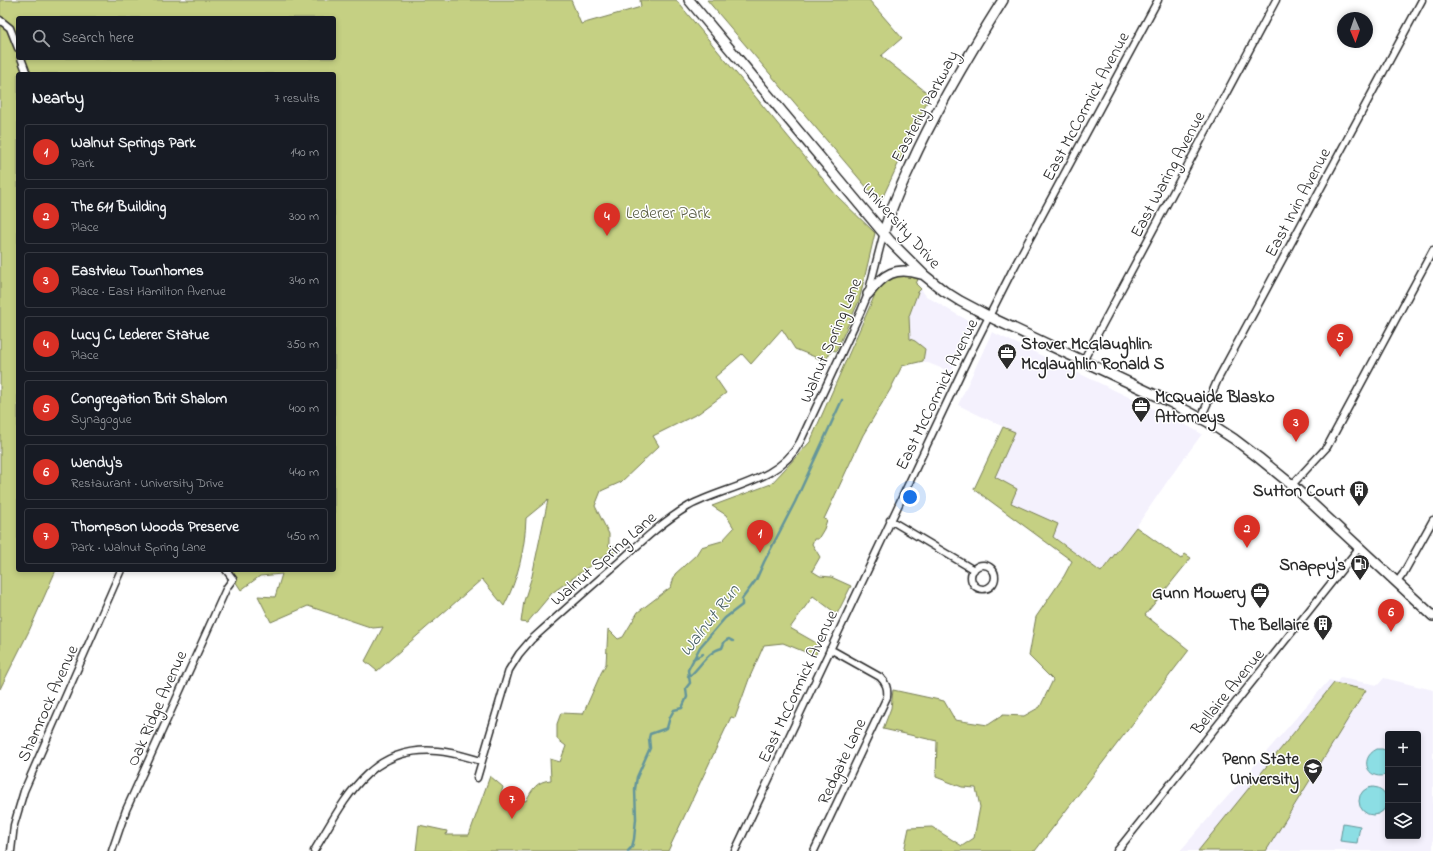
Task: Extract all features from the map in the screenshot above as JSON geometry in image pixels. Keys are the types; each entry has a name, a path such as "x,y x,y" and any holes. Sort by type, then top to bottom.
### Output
{"main road":[{"name":"University Drive","path":"689,0 906,258 924,276 960,301 988,317 1170,402 1201,418 1239,442 1292,485 1433,616"},
{"name":"Easterly Parkway","path":"884,232 907,172 937,111 976,42 1003,0"},
{"path":"868,294 880,280 892,273 908,271 924,276"}],"street":[{"name":"East McCormick Avenue","path":"735,851 890,520 988,317 1158,0"},
{"name":"East Waring Avenue","path":"1082,361 1276,0"},
{"name":"East Irvin Avenue","path":"1201,418 1218,379 1422,0"},
{"path":"0,20 10,28 16,43"},
{"path":"22,60 25,72"},
{"name":"Walnut Spring Lane","path":"477,778 509,670 519,654 531,640 656,530 679,512 702,499 771,472 783,464 795,452 868,294 884,232"},
{"path":"1292,485 1327,447 1433,250"},
{"path":"890,520 974,570"},
{"path":"1397,582 1433,520"},
{"name":"Bellaire Avenue","path":"1117,851 1359,548"},
{"name":"Shamrock Avenue","path":"11,851 14,825 24,791 120,572"},
{"name":"Oak Ridge Avenue","path":"112,851 126,810 171,708 232,579 227,572"},
{"name":"Redgate Lane","path":"814,851 887,697 887,688 880,677 830,649"},
{"path":"314,851 353,788 368,772 381,764 406,753 428,750 450,753 482,761"}],"shaded area":[{"path":"921,289 926,296 973,323 951,372 923,361 925,349 910,340 909,316 918,292"},
{"path":"992,332 1179,421 1202,434 1102,572 1053,536 1058,524 1011,503 995,477 1014,432 958,405"},
{"name":"Penn State University","path":"1340,678 1378,685 1384,678 1433,690 1433,851 1180,851 1329,680 1337,682"}],"green space":[{"name":"Lederer Park","path":"0,0 571,0 581,24 641,7 640,0 676,0 836,195 875,233 859,301 836,351 832,350 825,361 795,349 782,329 751,364 742,354 715,377 726,393 699,413 653,436 659,446 621,482 601,491 595,506 609,534 609,546 616,546 618,549 616,552 608,553 552,593 527,623 521,622 524,601 532,576 548,500 526,518 520,564 504,606 482,579 377,671 365,661 383,627 373,628 308,606 271,622 258,596 275,597 282,574 260,576 241,590 229,572 336,572 336,72 16,72 16,572 55,572 29,631 0,689"},
{"path":"707,0 869,0 902,38 881,56 930,95 880,203"},
{"path":"896,274 911,275 918,279 916,284 921,289 918,292 909,316 910,339 925,349 923,361 902,366 890,390 863,435 824,519 827,520 824,529 818,539 814,539 812,544 820,557 812,571 820,576 831,577 851,586 837,614 813,596 790,628 820,645 815,656 783,643 764,645 749,679 735,718 731,717 668,851 416,851 419,825 447,831 446,835 469,835 490,776 503,787 501,794 526,801 536,786 542,782 551,780 550,759 560,762 566,746 557,739 557,724 561,713 583,714 606,664 608,629 618,639 623,637 638,612 671,587 675,574 696,555 701,547 722,541 734,528 726,515 712,506 771,484 810,442 877,290 885,280"},
{"path":"1003,427 1015,432 995,477 1017,489 1011,503 1058,524 1053,537 1101,572 1136,527 1181,559 1185,554 1191,558 1145,615 1189,650 1035,851 904,851 909,828 932,827 962,846 974,838 980,807 976,788 962,787 936,777 937,741 883,729 891,708 893,690 944,701 955,720 988,725 1003,715 1024,716 1040,707 1053,680 1029,656 1036,617 1064,576 1072,561 974,489"},
{"path":"1334,683 1366,690 1266,851 1198,851"}],"water":[{"path":"1377,749 1385,750 1385,775 1375,775 1368,769 1368,758 1371,753"},
{"path":"1373,787 1383,791 1385,794 1385,808 1383,811 1373,815 1363,811 1359,801 1363,791"},
{"path":"1343,823 1360,826 1357,843 1340,841"}],"waterway":[{"name":"Walnut Run","path":"628,851 632,847 634,839 636,819 635,789 637,777 650,748 650,734 667,728 674,710 682,708 687,697 686,688 690,683 688,670 700,647 725,618 742,605 742,599 756,580 795,502 842,400"},
{"path":"688,676 692,674 709,655 722,648 726,641 729,639 733,641"},
{"name":"Walnut Run","path":"693,659 703,654"}],"place":[{"name":"Lucy C. Lederer Statue","path":"607,236"},
{"name":"Congregation Brit Shalom","path":"1340,357"},
{"name":"Stover McGlaughlin: Mcglaughlin Ronald S","path":"1007,370"},
{"name":"McQuaide Blasko Attorneys","path":"1141,423"},
{"name":"Eastview Townhomes","path":"1296,442"},
{"name":"Sutton Court","path":"1359,507"},
{"name":"The 611 Building","path":"1247,548"},
{"name":"Walnut Springs Park","path":"760,553"},
{"name":"Snappy's","path":"1360,581"},
{"name":"Gunn Mowery","path":"1260,609"},
{"name":"Wendy's","path":"1391,632"},
{"name":"The Bellaire","path":"1323,641"},
{"name":"Penn State University","path":"1313,785"},
{"name":"Thompson Woods Preserve","path":"512,819"}]}
